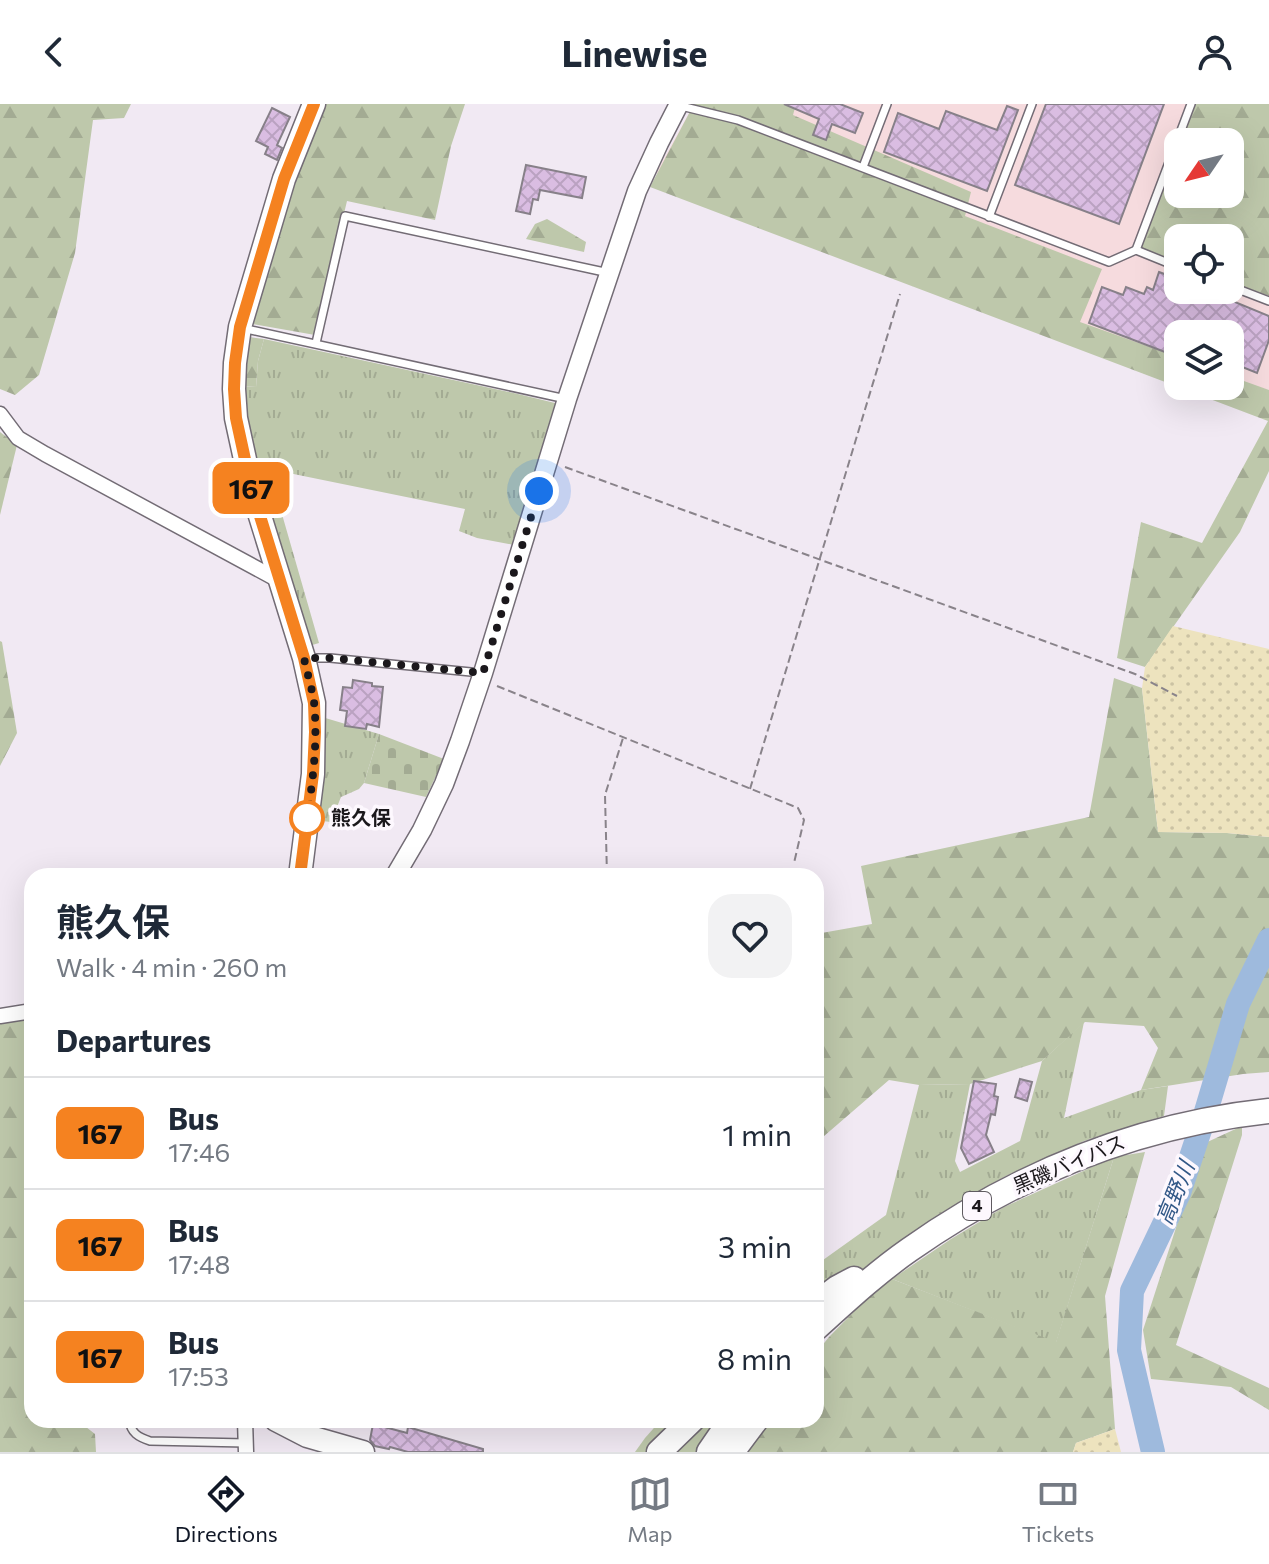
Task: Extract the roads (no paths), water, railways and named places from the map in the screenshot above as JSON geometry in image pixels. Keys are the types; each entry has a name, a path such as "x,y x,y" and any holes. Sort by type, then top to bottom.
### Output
{"highway":[{"name":"黒磯バイパス","path":"824,1321 880,1272 948,1223 1017,1185 1095,1151 1164,1129 1234,1114 1269,1111"},
{"name":"4","path":"824,1298 856,1278 880,1272"},
{"name":"4","path":"824,1335 880,1272"},
{"path":"659,1452 684,1428"},
{"path":"709,1452 726,1428"},
{"path":"732,1452 750,1428"}],"main road":[{"path":"301,868 313,774 314,703 304,658 251,487 236,418 235,363 240,327 284,179 314,104"},
{"path":"292,1428 307,1436 363,1452"}],"street":[{"path":"400,868 444,784 482,676 567,399 637,191 679,105"},
{"path":"0,414 18,438 280,581"},
{"path":"0,1016 24,1012"},
{"path":"245,1428 246,1448"}],"lane":[{"path":"863,167 887,104"},
{"path":"989,217 1032,104"},
{"path":"679,105 738,120 1109,262 1136,250 1191,104"},
{"path":"316,343 345,216 609,273"},
{"path":"1136,250 1164,261"},
{"path":"1244,291 1269,301"},
{"path":"240,327 567,399"},
{"path":"304,658 330,658 482,676"},
{"path":"131,1428 139,1437 150,1441 246,1448"}],"waterway":[{"name":"高野川","path":"1153,1452 1129,1350 1132,1291 1179,1193 1238,1004 1269,940"}],"place":[{"name":"熊久保","path":"307,818"}]}
